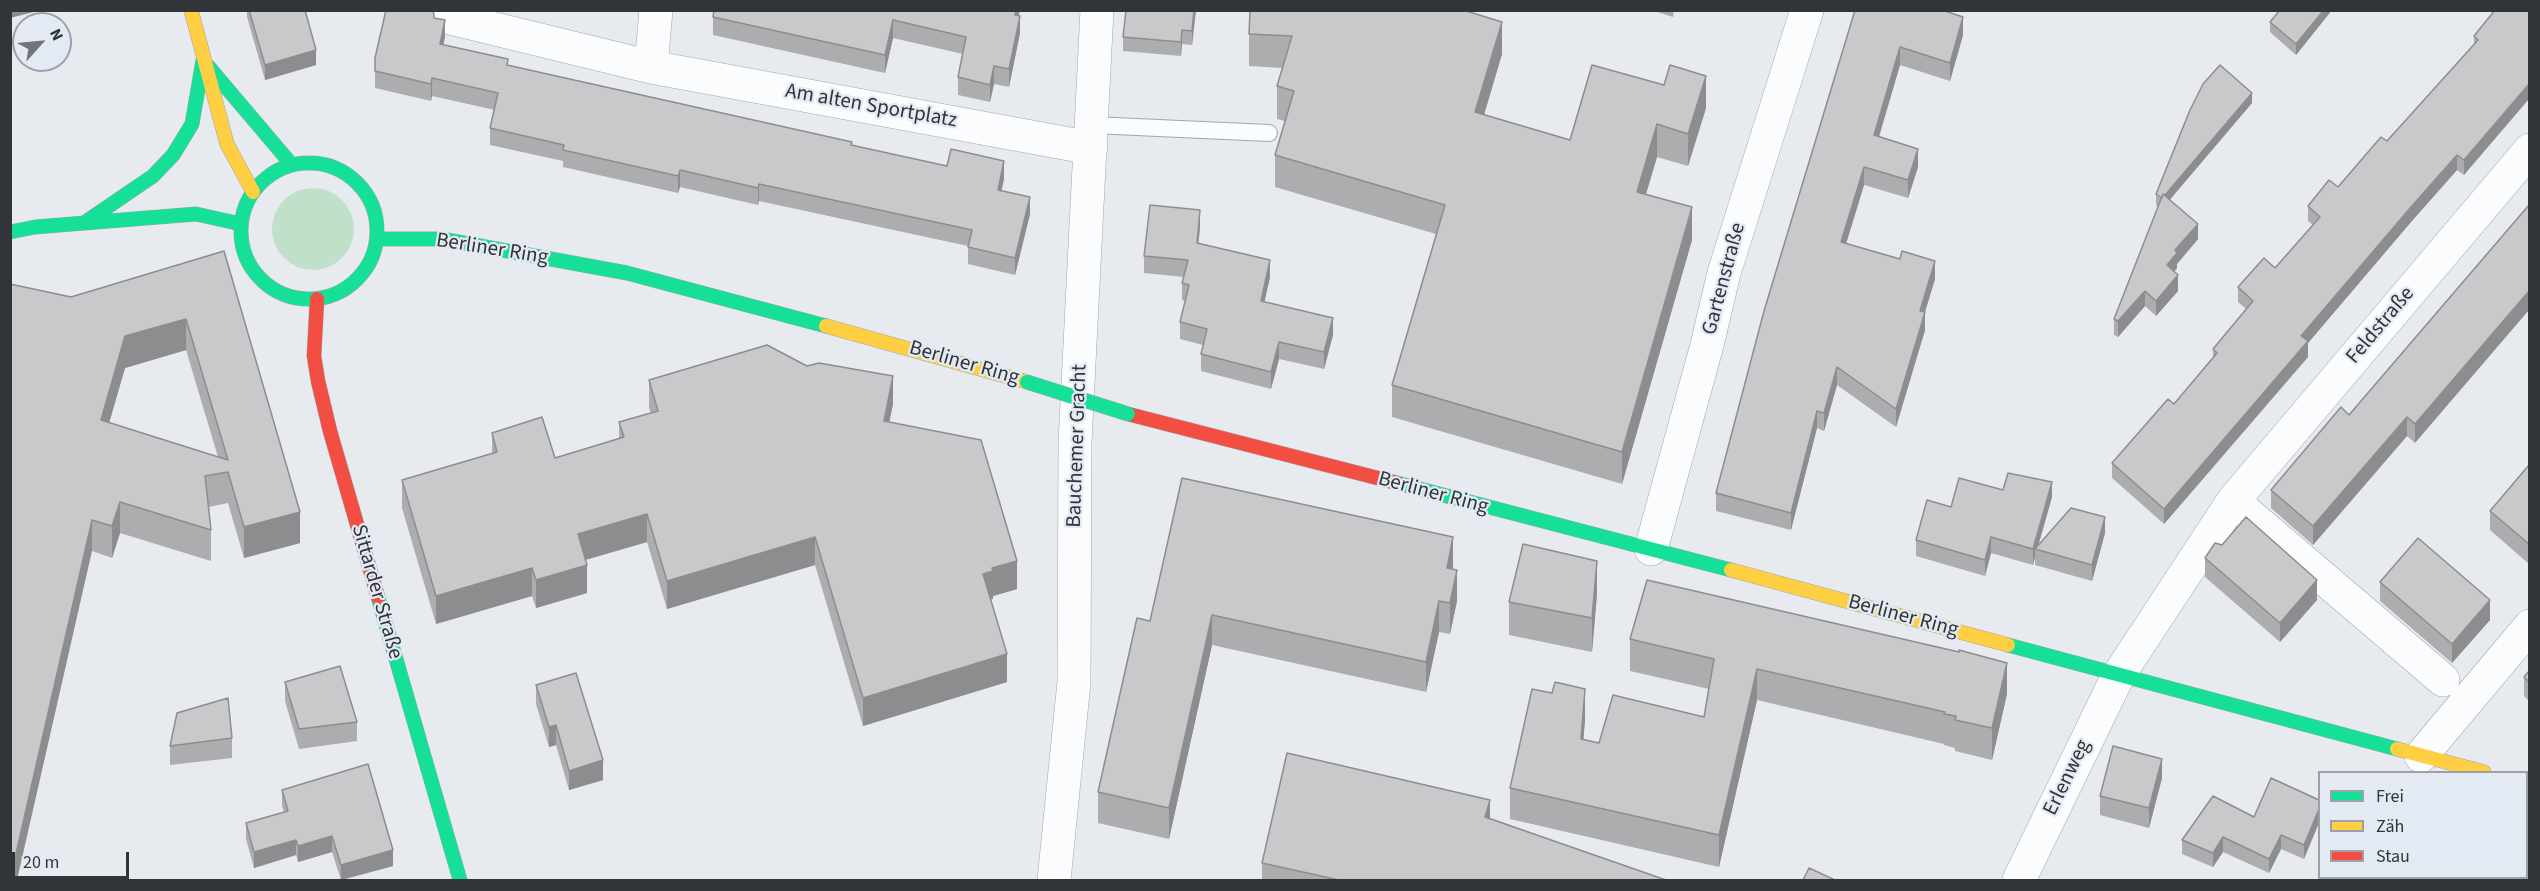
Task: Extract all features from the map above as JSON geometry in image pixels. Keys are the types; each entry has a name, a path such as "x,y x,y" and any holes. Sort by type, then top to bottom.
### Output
{"main road":[{"path":"191,10 227,144 253,192"},
{"path":"203,60 235,94 292,165"},
{"path":"82,224 153,176 173,155 192,124 203,60"},
{"path":"314,162 335,167 354,179 368,196 377,217 378,239 371,261 357,279 339,293 317,299 297,298 277,292 261,280 249,263 242,244 241,224 245,207 253,192 276,171 292,165 314,162"},
{"path":"10,232 196,214 241,224"},
{"name":"Berliner Ring","path":"378,239 442,239 627,273 807,320 1027,382 1128,414 1651,549 2118,676 2480,771"},
{"name":"Sittarder Straße","path":"317,299 314,356 318,381 460,880"}],"street":[{"path":"651,67 656,10"},
{"name":"Bauchemer Gracht","path":"1054,880 1074,681 1075,442 1097,10"},
{"name":"Gartenstraße","path":"1651,549 1707,345 1724,273 1807,10"},
{"name":"Am alten Sportplatz","path":"446,17 651,67 1091,136"},
{"name":"Feldstraße","path":"2118,676 2233,501 2529,150"},
{"path":"2233,501 2443,680"},
{"path":"2421,756 2529,626"},
{"name":"Erlenweg","path":"2019,880 2118,676"}],"lane":[{"path":"1091,136 1269,133"}],"green space":[{"path":"305,188 321,188 336,195 347,206 354,221 351,245 342,258 321,270 305,270 290,263 279,252 272,237 272,221 279,206 290,195"}],"building":[{"path":"249,10 305,10 316,50 265,65"},
{"path":"386,10 432,10 434,18 445,20 440,44 508,59 507,65 852,142 851,145 947,166 951,149 1004,161 998,190 1030,197 1015,258 968,247 972,230 759,184 758,188 680,170 678,176 563,150 564,145 490,128 498,93 432,78 431,84 375,71 375,58"},
{"path":"714,10 1016,10 1015,15 1020,16 1009,69 994,66 990,85 958,77 966,37 893,20 885,55 713,17"},
{"path":"1126,10 1194,10 1192,31 1182,30 1181,42 1123,37"},
{"path":"1250,10 1463,10 1502,22 1475,112 1570,140 1592,65 1664,85 1670,65 1706,76 1688,134 1657,124 1637,192 1692,207 1622,452 1392,385 1445,205 1275,155 1294,91 1277,86 1292,36 1249,34"},
{"path":"1855,10 1942,10 1963,17 1950,63 1900,47 1874,135 1918,149 1908,180 1864,167 1841,242 1900,259 1902,251 1935,261 1920,311 1925,312 1896,409 1837,367 1824,413 1817,411 1791,513 1716,493 1764,311"},
{"path":"2280,10 2324,10 2296,44 2270,22"},
{"path":"2495,10 2529,10 2529,84 2464,160 2457,155 2411,207 2301,336 2308,341 2164,509 2112,463 2168,399 2174,404 2217,353 2213,349 2253,301 2238,287 2264,258 2275,268 2320,217 2308,206 2329,180 2338,187 2381,137 2387,141 2478,40 2474,36"},
{"path":"2220,65 2252,93 2165,195 2163,194 2162,198 2156,194 2190,110 2203,84"},
{"path":"2163,194 2198,224 2175,250 2177,253 2167,265 2178,275 2156,301 2145,291 2118,321 2114,319"},
{"path":"1150,205 1200,210 1197,243 1270,260 1261,301 1333,318 1324,352 1279,342 1271,372 1201,354 1207,329 1180,322 1189,285 1182,283 1188,260 1144,256"},
{"path":"2529,205 2529,291 2415,424 2407,417 2313,526 2271,490 2341,407 2349,415"},
{"path":"224,251 300,512 244,527 228,472 205,476 211,530 120,502 112,526 92,520 10,880 10,284 71,297","holes":["186,319 228,460 101,420 125,336"]},
{"path":"767,345 807,366 819,363 893,376 884,421 981,440 1017,561 992,568 993,571 983,574 1007,654 863,698 815,537 667,581 647,514 578,534 587,565 536,580 532,568 436,596 402,480 497,452 492,433 542,417 555,458 624,437 619,422 658,411 649,380"},
{"path":"2529,465 2529,544 2490,511"},
{"path":"2008,473 2052,482 2033,549 1991,537 1985,560 1916,540 1927,500 1951,507 1959,478 2003,490"},
{"path":"1182,478 1453,537 1447,568 1457,570 1450,603 1439,601 1426,662 1212,615 1169,808 1098,792 1137,618 1150,621"},
{"path":"2071,508 2105,517 2092,565 2035,549"},
{"path":"2246,517 2317,580 2280,623 2205,558 2215,543 2222,545"},
{"path":"2418,538 2490,600 2452,644 2380,582"},
{"path":"1523,544 1597,561 1592,618 1509,602"},
{"path":"1647,580 1959,652 1959,650 2007,663 1992,728 1955,720 1956,716 1944,714 1945,712 1757,669 1719,835 1510,788 1532,689 1552,693 1555,682 1585,689 1581,739 1599,743 1613,695 1704,717 1714,659 1630,639"},
{"path":"340,666 357,722 299,729 285,682"},
{"path":"2529,671 2529,682 2524,677"},
{"path":"576,673 603,760 569,771 556,725 549,727 536,685"},
{"path":"228,698 232,738 170,746 177,713"},
{"path":"2113,746 2162,759 2149,808 2100,796"},
{"path":"1287,753 1490,800 1485,817 1666,880 1339,880 1262,863"},
{"path":"368,764 393,850 341,865 332,836 298,846 296,840 254,852 246,823 288,811 282,790"},
{"path":"2271,778 2318,800 2318,811 2304,845 2281,835 2269,859 2223,837 2213,853 2182,840 2213,796 2254,817"},
{"path":"2529,853 2529,880 2434,879 2528,879"},
{"path":"1809,868 1835,880 1803,880"}],"traffic: fast":[{"path":"84,223 153,176 173,155 192,124 203,60"},
{"path":"208,66 292,165"},
{"path":"309,163 335,168 347,174 357,183 366,193 372,205 377,231 372,257 366,269 357,279 347,288 335,294 309,299 283,294 271,288 261,279 252,269 246,257 241,231 246,205 252,193 261,183 271,174 283,168 309,163"},
{"path":"10,232 35,227 196,214 241,224"},
{"path":"378,239 442,239 627,273 826,326"},
{"path":"1027,382 1128,414"},
{"path":"1397,483 1731,570"},
{"path":"378,597 460,880"},
{"path":"2008,645 2397,749"}],"traffic: slow":[{"path":"191,10 227,144 253,192"},
{"path":"826,326 1027,382"},
{"path":"1731,570 2008,645"},
{"path":"2397,749 2480,771"}],"traffic: jam":[{"path":"317,299 314,356 318,381 330,431 378,597"},
{"path":"1128,414 1397,483"}]}
